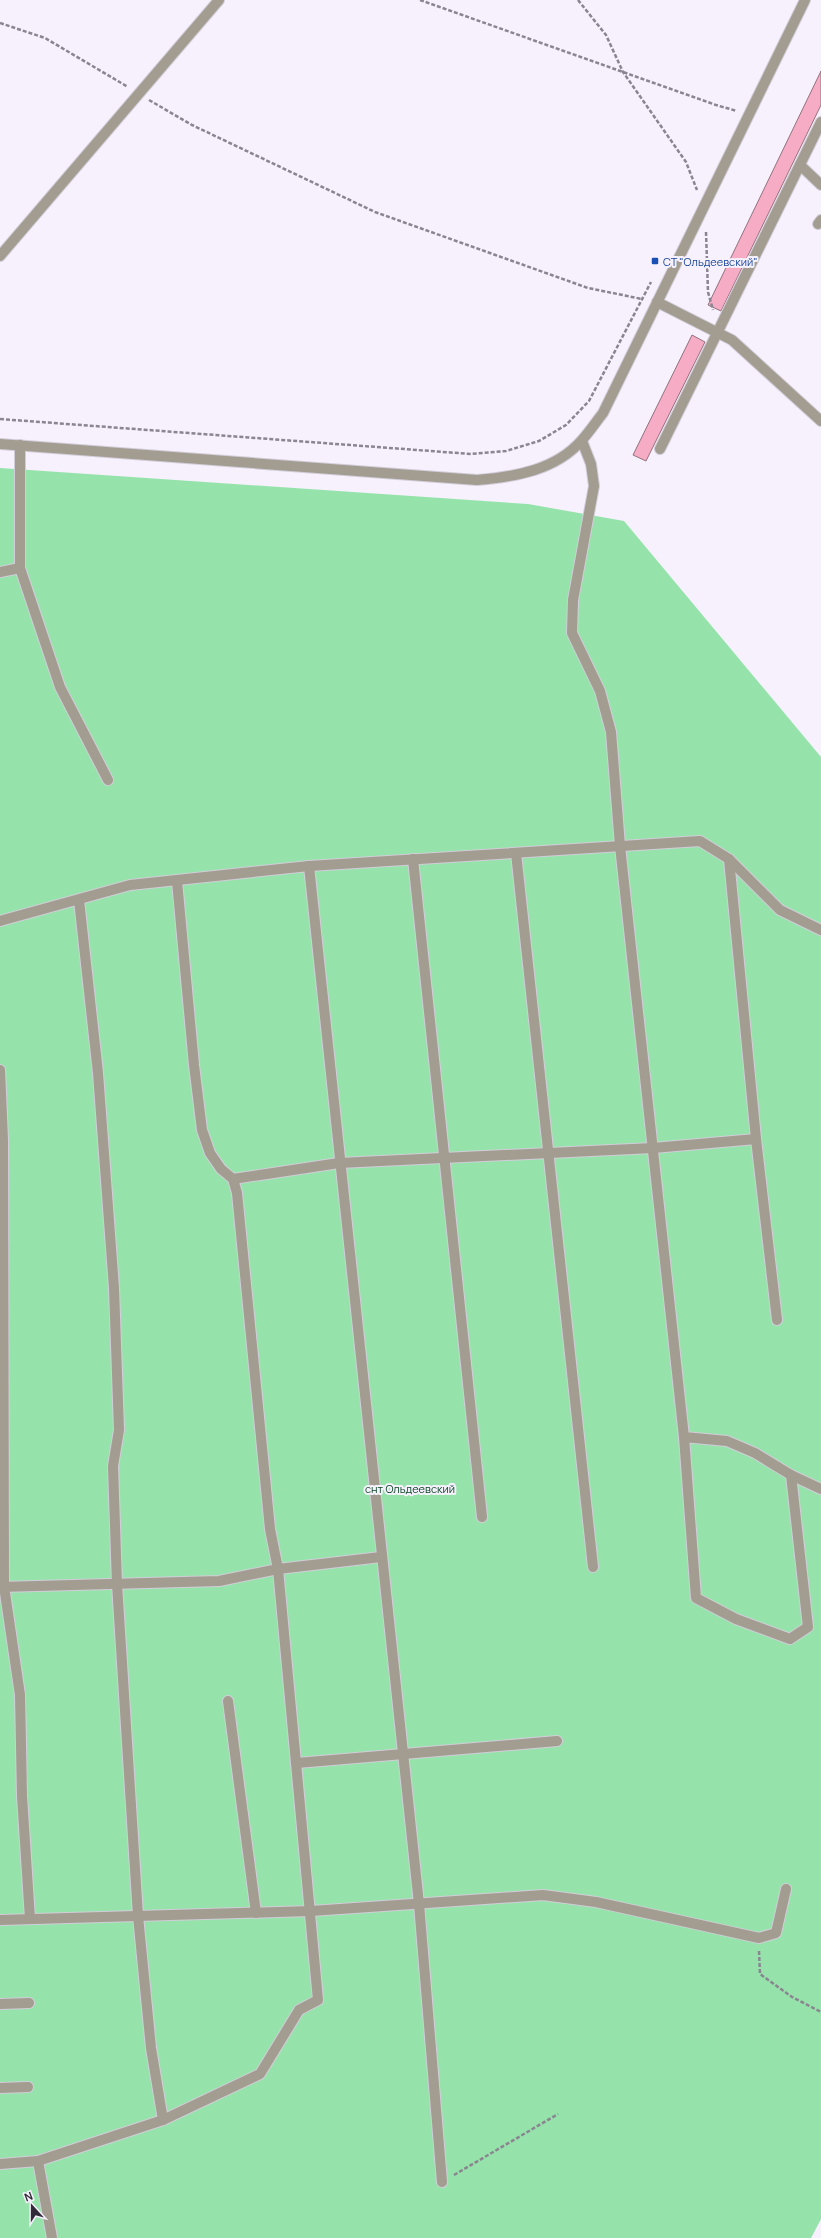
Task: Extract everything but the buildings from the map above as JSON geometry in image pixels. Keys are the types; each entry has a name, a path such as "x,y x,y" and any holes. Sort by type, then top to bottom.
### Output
{"street":[{"path":"0,256 219,0"},
{"path":"0,444 477,480 511,477 539,469 566,454 582,441 603,413 805,0"},
{"path":"660,449 719,332 821,122"},
{"path":"800,165 821,185"},
{"path":"657,302 719,332 732,340 821,422"},
{"path":"582,441 591,464 594,486 573,600 572,633 600,691 612,732 620,846 684,1437 696,1598 736,1618 790,1639 808,1627 791,1475"},
{"path":"20,445 20,568 60,687 108,780"},
{"path":"0,572 20,568"},
{"path":"0,921 130,885 309,866 700,841 729,859 780,910 821,930"},
{"path":"516,853 550,1152 569,1360 581,1451 593,1566"},
{"path":"413,859 482,1517"},
{"path":"729,859 756,1139 777,1320"},
{"path":"309,866 418,1904 442,2182"},
{"path":"0,2164 38,2161 163,2120 260,2074 299,2010 318,2000 311,1911 278,1569 270,1529 237,1193 233,1179 221,1169 210,1153 202,1130 194,1065 177,881"},
{"path":"79,900 98,1073 114,1288 119,1430 113,1466 116,1584 138,1916 151,2048 163,2120"},
{"path":"0,1070 3,1140 2,1586 20,1695 22,1796 30,1919"},
{"path":"233,1179 339,1163 653,1148 756,1139"},
{"path":"684,1437 727,1441 755,1453 791,1475 821,1489"},
{"path":"2,1586 219,1581 278,1569 381,1557"},
{"path":"228,1701 256,1913"},
{"path":"297,1763 402,1752 557,1741"},
{"path":"0,1920 311,1911 543,1895 596,1902 759,1938 776,1933 786,1889"},
{"path":"0,2004 29,2003"},
{"path":"0,2088 28,2087"},
{"path":"38,2161 52,2238"}],"path":[{"path":"420,0 716,105 749,114"},
{"path":"578,0 606,35 623,72 686,162 697,190"},
{"path":"0,23 45,38 192,125 375,212 588,288 642,299"},
{"path":"706,230 708,292 719,332"},
{"path":"0,419 471,454 506,451 539,442 566,425 589,401 653,278"},
{"path":"759,1938 760,1974 792,1997 821,2012"},
{"path":"442,2182 558,2114"}],"green space":[{"name":"снт Ольдеевский","path":"0,468 528,504 624,521 821,757 821,2219 811,2238 0,2238"}],"place":[{"name":"СТ \"Ольдеевский\"","path":"655,261"}]}
